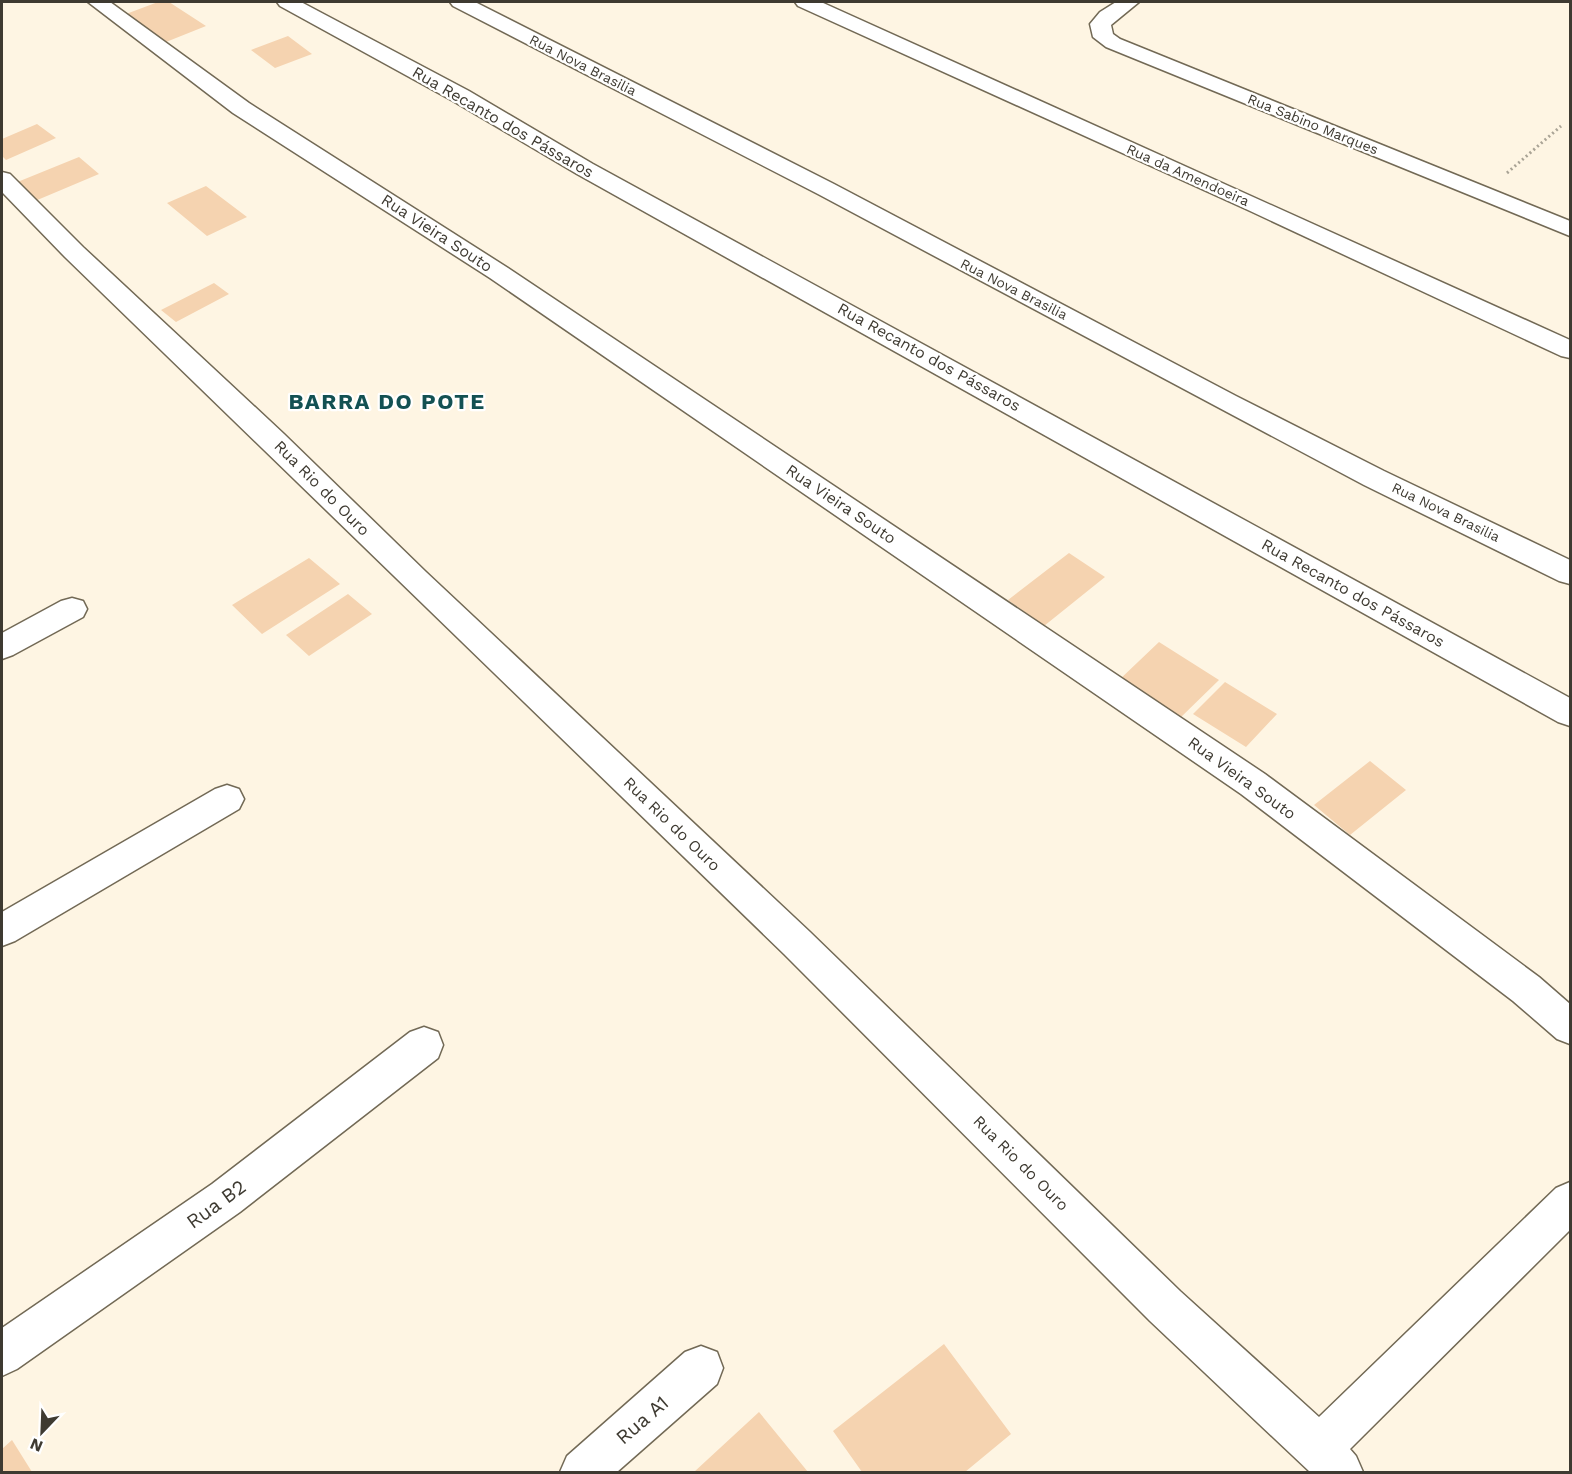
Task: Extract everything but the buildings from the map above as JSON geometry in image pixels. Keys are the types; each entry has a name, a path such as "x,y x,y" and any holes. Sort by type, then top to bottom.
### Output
{"street":[{"name":"Rua Vieira Souto","path":"98,2 241,108 517,285 1137,704 1280,805 1526,989 1570,1027"},
{"name":"Rua Recanto dos Pássaros","path":"287,2 1570,713"},
{"name":"Rua Nova Brasilia","path":"460,2 796,174 1374,478 1570,573"},
{"name":"Rua da Amendoeira","path":"806,2 1570,350"},
{"name":"Rua Sabino Marques","path":"1129,2 1100,24 1103,37 1113,43 1570,229"},
{"name":"Rua Rio do Ouro","path":"2,179 74,252 274,441 423,588 797,943 1165,1306 1330,1460"},
{"path":"2,648 72,609"},
{"path":"2,930 226,799"},
{"name":"Rua B2","path":"2,1354 226,1198 424,1045"},
{"path":"1330,1460 1570,1202"},
{"name":"Rua A1","path":"583,1473 701,1368"}],"path":[{"path":"1484,194 1561,126"}],"district":[{"name":"BARRA DO POTE","path":"387,401"}]}
